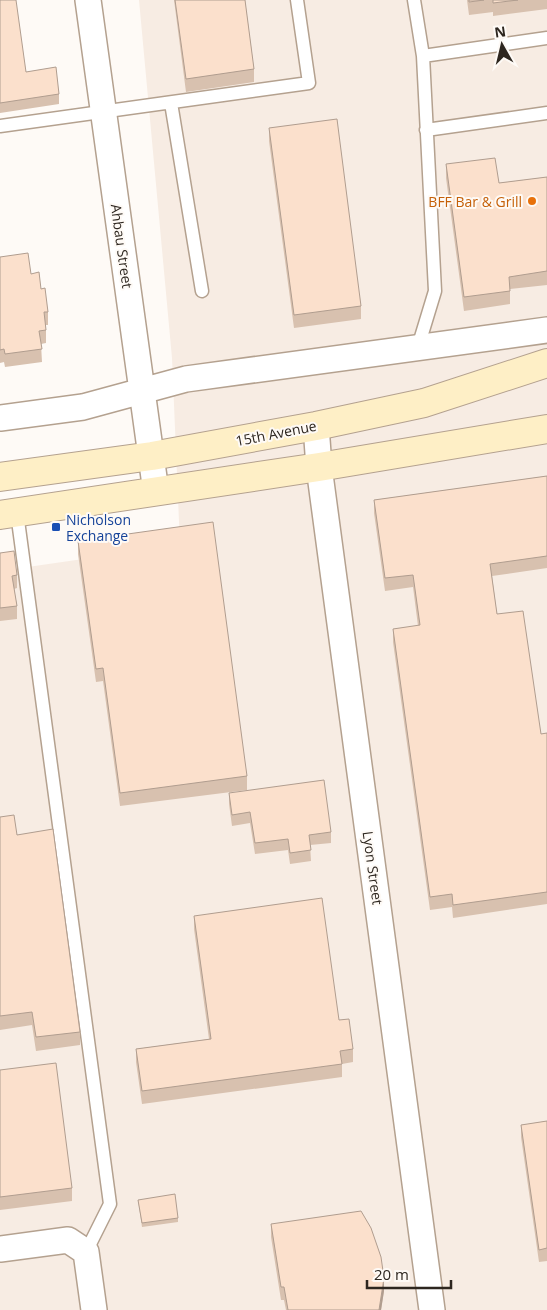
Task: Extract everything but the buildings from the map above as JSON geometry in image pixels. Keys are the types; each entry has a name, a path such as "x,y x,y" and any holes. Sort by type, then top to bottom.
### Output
{"main road":[{"name":"15th Avenue","path":"0,477 152,456 316,426 424,403 547,363"},
{"path":"9,514 319,467 547,429"}],"street":[{"name":"Ahbau Street","path":"88,0 156,492"},
{"path":"0,418 83,407 186,379 547,330"},
{"name":"Lyon Street","path":"316,426 319,467 432,1310"},
{"path":"0,1249 68,1240 86,1252 94,1310"}],"lane":[{"path":"0,126 104,113 308,83 297,0"},
{"path":"414,0 423,56 435,291 418,348"},
{"path":"423,56 547,38"},
{"path":"171,103 202,291"},
{"path":"426,130 547,113"},
{"path":"9,514 110,1204 86,1252"}],"shaded area":[{"path":"139,0 547,0 547,1310 0,1310 0,571 180,545 172,358"}],"place":[{"name":"BFF Bar & Grill","path":"532,201"},
{"name":"Nicholson Exchange","path":"56,527"}]}
